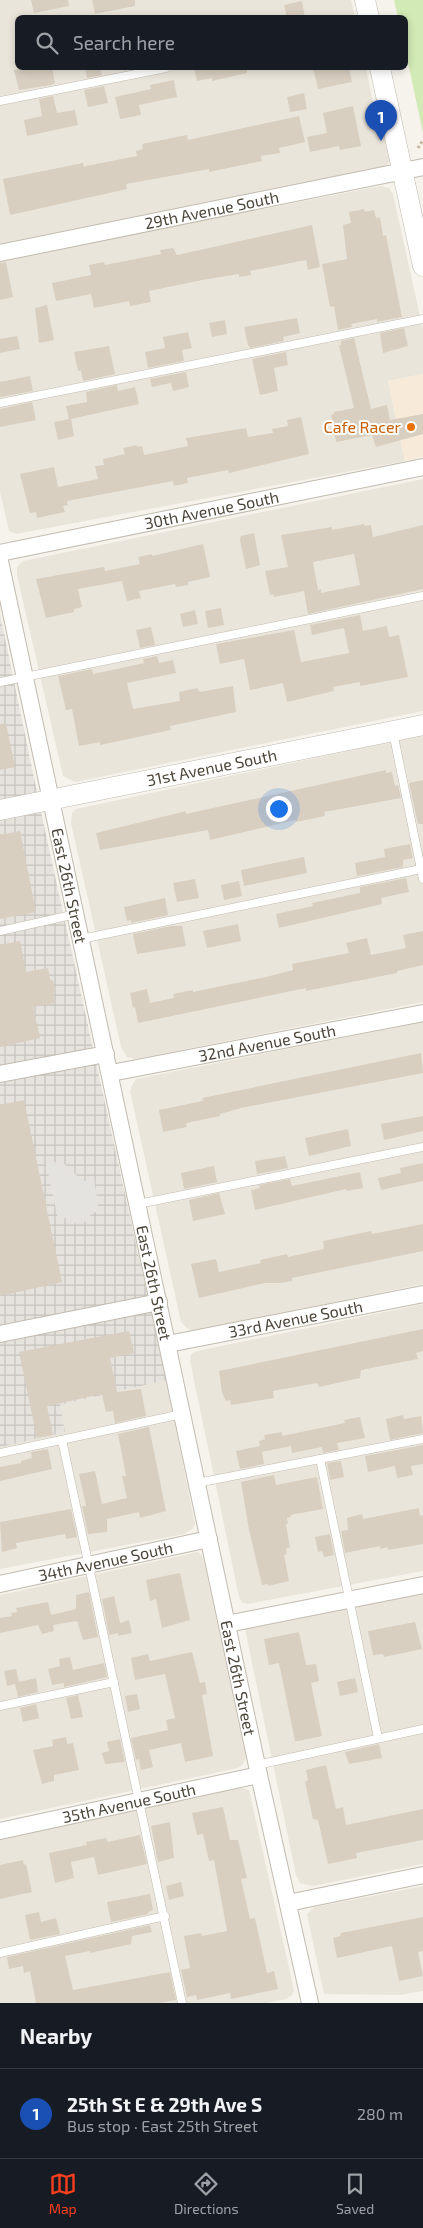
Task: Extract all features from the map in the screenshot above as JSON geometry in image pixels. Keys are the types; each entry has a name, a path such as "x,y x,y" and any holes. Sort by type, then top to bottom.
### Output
{"street":[{"path":"365,0 368,15"},
{"path":"380,70 423,266"},
{"name":"29th Avenue South","path":"0,253 423,167"},
{"name":"30th Avenue South","path":"0,553 423,467"},
{"name":"East 26th Street","path":"0,561 258,1770 310,2003"},
{"name":"31st Avenue South","path":"0,810 423,726"},
{"name":"32nd Avenue South","path":"110,1073 423,1013"},
{"path":"0,1074 106,1054"},
{"name":"33rd Avenue South","path":"168,1344 423,1294"},
{"path":"0,1334 159,1302"},
{"name":"34th Avenue South","path":"0,1584 209,1539"},
{"path":"227,1624 423,1585"},
{"name":"35th Avenue South","path":"0,1831 140,1800 258,1770"},
{"path":"288,1903 423,1875"}],"lane":[{"path":"0,101 156,70"},
{"path":"0,402 423,319"},
{"path":"0,682 423,596"},
{"path":"393,731 423,879"},
{"path":"81,939 421,870"},
{"path":"0,931 76,914"},
{"path":"138,1204 423,1147"},
{"path":"0,1453 182,1414"},
{"path":"197,1483 423,1439"},
{"path":"62,1440 165,1916 182,2003"},
{"path":"320,1459 378,1738"},
{"path":"0,1706 114,1682"},
{"path":"258,1770 378,1738 423,1729"},
{"path":"0,1953 165,1916"}],"path":[{"path":"418,148 423,140"}],"shaded area":[{"path":"0,0 351,0 355,15 15,15 15,70 366,70 378,127 389,146 390,162 385,166 0,244"},
{"path":"381,186 389,188 393,194 423,330 423,374 388,381 405,461 16,534 9,531 0,492 0,260"},
{"path":"423,374 423,457 405,461 388,381"},
{"path":"423,479 423,711 75,782 63,776 17,575 17,567 23,561"},
{"path":"0,614 43,821 166,1380 60,1405 65,1432 0,1447"},
{"path":"423,735 423,1002 136,1059 127,1057 121,1047 71,823 72,813 76,809"},
{"path":"423,1022 423,1284 192,1331 187,1328 181,1322 130,1091 136,1079"},
{"path":"61,1161 83,1181 94,1179 99,1211 91,1213 90,1221 71,1224 65,1218 58,1219 46,1164"},
{"path":"423,1304 423,1571 248,1604 243,1603 239,1597 190,1361 191,1354 197,1351"},
{"path":"166,1380 195,1524 192,1529 184,1534 0,1569 0,1447 64,1432 59,1405"},
{"path":"198,1552 203,1557 246,1758 243,1764 238,1768 0,1819 0,1595"},
{"path":"423,1590 423,1864 313,1886 300,1883 296,1875 245,1629"},
{"path":"239,1787 249,1790 294,1990 292,1995 286,1999 266,2003 0,2003 0,1837"},
{"path":"423,1886 423,1991 400,1995 324,1994 307,1914 315,1907"}],"green space":[{"path":"394,0 423,0 423,133 408,62 408,15 398,15"}],"building":[{"path":"31,0 68,0 69,6 34,13"},
{"path":"92,0 135,0 135,6 95,14"},
{"path":"302,1 304,15 286,15 284,5"},
{"path":"14,70 52,70 55,83 19,90"},
{"path":"85,70 101,70 102,75 87,78"},
{"path":"194,70 247,70 247,73 212,81 212,78 197,81"},
{"path":"313,70 349,70 352,82 318,89"},
{"path":"174,80 177,97 139,105 141,115 120,119 115,97 151,89 150,85"},
{"path":"104,86 108,103 88,107 84,90"},
{"path":"304,93 307,109 290,112 287,97"},
{"path":"53,96 57,113 75,110 78,125 27,136 24,120 42,116 39,99"},
{"path":"353,106 361,146 340,150 339,146 310,152 307,137 327,133 323,113"},
{"path":"299,116 305,142 279,148 280,153 261,156 262,161 209,172 209,169 126,184 127,189 10,215 3,179 83,163 84,167 137,156 136,151 143,149 142,144 187,135 188,140"},
{"path":"364,209 365,212 374,210 376,218 380,217 383,236 386,235 402,317 377,322 377,319 351,324 352,327 338,330 334,306 330,307 322,264 347,259 343,225 351,223 349,212"},
{"path":"312,225 320,267 308,270 306,260 250,271 251,275 239,277 239,274 202,280 149,291 151,302 130,306 129,301 94,308 91,294 56,301 52,283 91,275 89,265 104,262 105,265 161,254 160,250 173,248 177,255"},
{"path":"6,262 13,297 0,300 0,263"},
{"path":"47,305 54,340 39,343 35,308"},
{"path":"297,318 300,333 283,337 284,341 250,348 248,345 244,327"},
{"path":"225,320 227,334 212,337 209,323"},
{"path":"404,328 408,346 383,353 380,333"},
{"path":"188,332 192,348 182,350 184,361 148,368 145,352 165,348 163,337"},
{"path":"17,336 20,349 0,353 0,339"},
{"path":"354,338 371,409 387,405 390,420 423,414 423,434 376,447 372,435 336,442 331,415 334,412 354,408 339,346 341,341"},
{"path":"109,346 115,374 83,381 81,371 78,371 74,352"},
{"path":"286,352 288,365 274,368 278,391 260,395 252,359"},
{"path":"186,372 189,387 173,391 171,383 152,387 150,379"},
{"path":"30,376 33,391 0,397 0,382"},
{"path":"117,385 118,391 135,387 139,404 71,419 74,436 58,440 54,422 69,419 66,406 87,402 86,392"},
{"path":"32,402 36,420 0,427 0,409"},
{"path":"301,417 309,454 229,473 228,470 187,478 188,483 174,486 173,481 67,501 68,505 63,506 65,512 37,518 36,512 30,513 20,474 54,467 58,487 98,479 95,466 104,465 103,459 125,454 123,448 137,445 137,447 142,446 144,455 188,446 186,438 246,428 248,437 273,433 272,429 288,426 287,420"},
{"path":"364,524 365,526 371,525 373,537 423,525 423,589 308,614 304,591 274,597 273,594 270,595 265,571 288,567 281,535 332,527 332,530","holes":["354,554 360,585 321,593 321,589 318,590 313,562"]},
{"path":"254,533 260,565 246,569 240,540 241,536"},
{"path":"203,544 210,577 188,582 188,585 176,587 175,584 139,591 141,598 127,601 122,581 78,589 82,607 74,609 74,612 46,618 36,579 104,567 105,571 140,564 138,557 152,554 152,556"},
{"path":"221,608 224,625 208,628 205,611"},
{"path":"195,610 198,624 183,627 180,614"},
{"path":"360,615 363,631 387,626 389,637 399,635 408,677 360,686 360,682 333,687 334,691 287,702 283,683 250,690 244,659 220,664 216,644 294,630 301,662 349,653 344,628 312,635 310,625"},
{"path":"151,627 155,645 140,648 136,630"},
{"path":"157,656 159,663 173,660 176,673 127,683 133,709 180,701 179,692 197,688 200,692 233,686 236,712 170,726 171,730 100,745 100,742 79,746 72,709 66,710 58,676 92,669 93,674 144,663 143,659"},
{"path":"6,723 15,767 0,770 0,724"},
{"path":"386,770 386,773 392,772 395,786 398,785 401,798 324,812 325,816 296,822 295,820 210,840 208,830 100,850 96,833 186,811 186,814"},
{"path":"423,780 423,824 418,824 409,783"},
{"path":"20,831 36,912 0,919 0,835"},
{"path":"410,844 413,858 403,860 403,867 357,876 355,863 385,857 384,849"},
{"path":"304,857 307,873 244,886 241,870"},
{"path":"406,878 409,892 381,898 382,904 279,928 276,914 313,906 312,903 360,893 360,887"},
{"path":"195,879 199,898 177,902 173,883"},
{"path":"239,881 242,896 224,900 221,885"},
{"path":"165,898 168,915 131,923 131,920 127,921 124,907"},
{"path":"238,924 241,941 207,948 203,931"},
{"path":"171,926 182,926 186,946 137,954 133,934"},
{"path":"423,931 423,965 397,971 397,973 306,991 306,988 138,1023 135,1007 133,1008 130,993 147,989 150,1003 174,998 173,994 193,990 193,992 266,977 293,970 292,964 349,953 346,943 367,938 371,955 406,948 403,935"},
{"path":"20,941 26,972 48,968 50,979 55,987 53,995 55,1003 33,1007 40,1038 0,1047 0,945"},
{"path":"421,1053 423,1073 241,1108 220,1114 220,1116 186,1123 187,1127 163,1132 159,1110 203,1101 202,1098"},
{"path":"24,1100 62,1282 0,1296 0,1105"},
{"path":"423,1116 423,1131 384,1140 381,1124"},
{"path":"348,1129 351,1146 309,1156 305,1138"},
{"path":"285,1156 288,1168 257,1174 255,1161"},
{"path":"423,1163 423,1181 381,1190 378,1178 401,1173 400,1168"},
{"path":"214,1166 217,1182 184,1189 181,1173"},
{"path":"360,1172 363,1188 347,1191 346,1189 255,1210 251,1190 260,1188 259,1185 290,1179 292,1186"},
{"path":"219,1193 225,1214 193,1221 189,1200"},
{"path":"423,1224 423,1251 292,1278 292,1281 265,1283 199,1298 191,1264 216,1259 219,1272 261,1263 260,1260 287,1254 288,1257 324,1249 323,1241 371,1231 372,1234"},
{"path":"423,1329 423,1351 416,1353 418,1359 361,1370 360,1378 319,1387 317,1383 273,1391 274,1398 231,1405 230,1400 226,1401 222,1393 219,1371"},
{"path":"129,1331 134,1353 110,1358 117,1392 141,1389 146,1416 115,1423 113,1411 106,1412 102,1394 47,1406 53,1435 37,1438 19,1352"},
{"path":"403,1415 404,1419 421,1416 423,1433 390,1440 386,1419"},
{"path":"360,1417 365,1438 337,1443 339,1450 323,1453 322,1447 292,1453 291,1446 262,1452 264,1464 240,1469 236,1451 260,1446 259,1441 265,1439 264,1435 282,1432 282,1436 345,1423 344,1420"},
{"path":"149,1427 166,1511 140,1518 139,1512 107,1519 107,1532 88,1534 82,1506 86,1506 79,1474 95,1471 102,1504 127,1498 122,1476 126,1476 118,1434"},
{"path":"423,1445 423,1464 411,1466 413,1475 397,1478 395,1466 368,1472 365,1456"},
{"path":"48,1449 52,1469 0,1481 0,1467 21,1463 21,1461 32,1458 31,1452"},
{"path":"341,1461 344,1477 330,1480 327,1463"},
{"path":"274,1475 276,1485 317,1477 323,1509 290,1515 291,1517 287,1518 288,1524 286,1524 290,1548 286,1548 287,1554 284,1555 289,1581 268,1586 268,1584 262,1585 249,1530 241,1482"},
{"path":"419,1508 420,1516 423,1515 423,1544 388,1550 388,1547 380,1549 380,1546 345,1553 341,1531 348,1530 347,1518 362,1514 363,1519"},
{"path":"71,1509 77,1537 66,1539 65,1534 16,1543 17,1548 2,1552 0,1522"},
{"path":"330,1534 334,1555 324,1557 322,1551 318,1552 315,1537"},
{"path":"180,1573 190,1620 162,1628 156,1599 150,1601 146,1580"},
{"path":"89,1592 98,1637 83,1640 77,1621 53,1625 54,1631 42,1634 38,1625 0,1633 0,1618 12,1616 11,1613 17,1612 16,1608 48,1602 51,1615 76,1609 76,1595"},
{"path":"114,1596 120,1623 129,1620 132,1633 118,1636 118,1633 109,1635 102,1599"},
{"path":"415,1622 422,1649 384,1657 383,1654 373,1655 368,1631"},
{"path":"299,1632 306,1665 316,1664 319,1681 311,1683 322,1736 295,1741 279,1663 269,1665 264,1639"},
{"path":"192,1652 200,1683 205,1682 207,1694 202,1695 213,1756 185,1762 181,1743 149,1750 153,1767 141,1770 139,1759 136,1760 131,1738 168,1730 166,1720 175,1718 165,1674 135,1680 131,1658 148,1654 150,1661"},
{"path":"70,1657 73,1670 104,1663 107,1677 64,1687 64,1683 52,1685 48,1669 60,1666 59,1659"},
{"path":"16,1669 19,1682 36,1678 38,1692 18,1697 15,1684 7,1686 4,1671"},
{"path":"355,1678 358,1692 340,1696 337,1682"},
{"path":"137,1694 140,1709 128,1712 125,1696"},
{"path":"78,1695 83,1717 71,1719 66,1698"},
{"path":"36,1704 39,1718 23,1722 20,1708"},
{"path":"66,1737 67,1744 73,1743 79,1770 54,1775 54,1781 42,1784 33,1750 53,1746 52,1740"},
{"path":"120,1739 125,1762 105,1764 102,1753 109,1751 107,1742"},
{"path":"379,1744 382,1758 349,1764 345,1752"},
{"path":"326,1765 336,1809 343,1807 346,1825 423,1809 423,1840 356,1853 357,1858 328,1864 318,1820 313,1819 305,1782 308,1780 306,1770"},
{"path":"223,1807 230,1840 238,1840 247,1878 241,1879 250,1919 255,1918 267,1973 274,1971 278,1989 231,1999 230,1993 197,2000 196,1995 187,1997 181,1970 190,1968 184,1936 201,1933 202,1936 227,1931 214,1860 209,1861 203,1834 197,1835 192,1813"},
{"path":"170,1822 174,1858 158,1862 151,1826"},
{"path":"140,1835 147,1864 98,1875 94,1857 71,1862 74,1878 55,1883 49,1853 87,1845 86,1842 106,1838 108,1842"},
{"path":"23,1860 24,1865 26,1864 32,1892 0,1899 0,1865"},
{"path":"181,1882 184,1896 169,1900 166,1886"},
{"path":"150,1894 153,1910 148,1912 148,1914 111,1922 107,1902"},
{"path":"39,1912 41,1922 56,1918 60,1934 30,1940 25,1915"},
{"path":"423,1917 423,1951 418,1952 423,1976 399,1981 392,1946 337,1958 333,1938 340,1936 341,1933"},
{"path":"150,1925 152,1932 132,1936 131,1944 90,1953 90,1951 65,1956 73,1990 170,1972 176,2000 160,2003 36,2003 30,1971 24,1973 23,1966 9,1969 7,1957"}],"place":[{"name":"25th St E & 29th Ave S","path":"381,141"},
{"name":"Cafe Racer","path":"411,427"}]}
